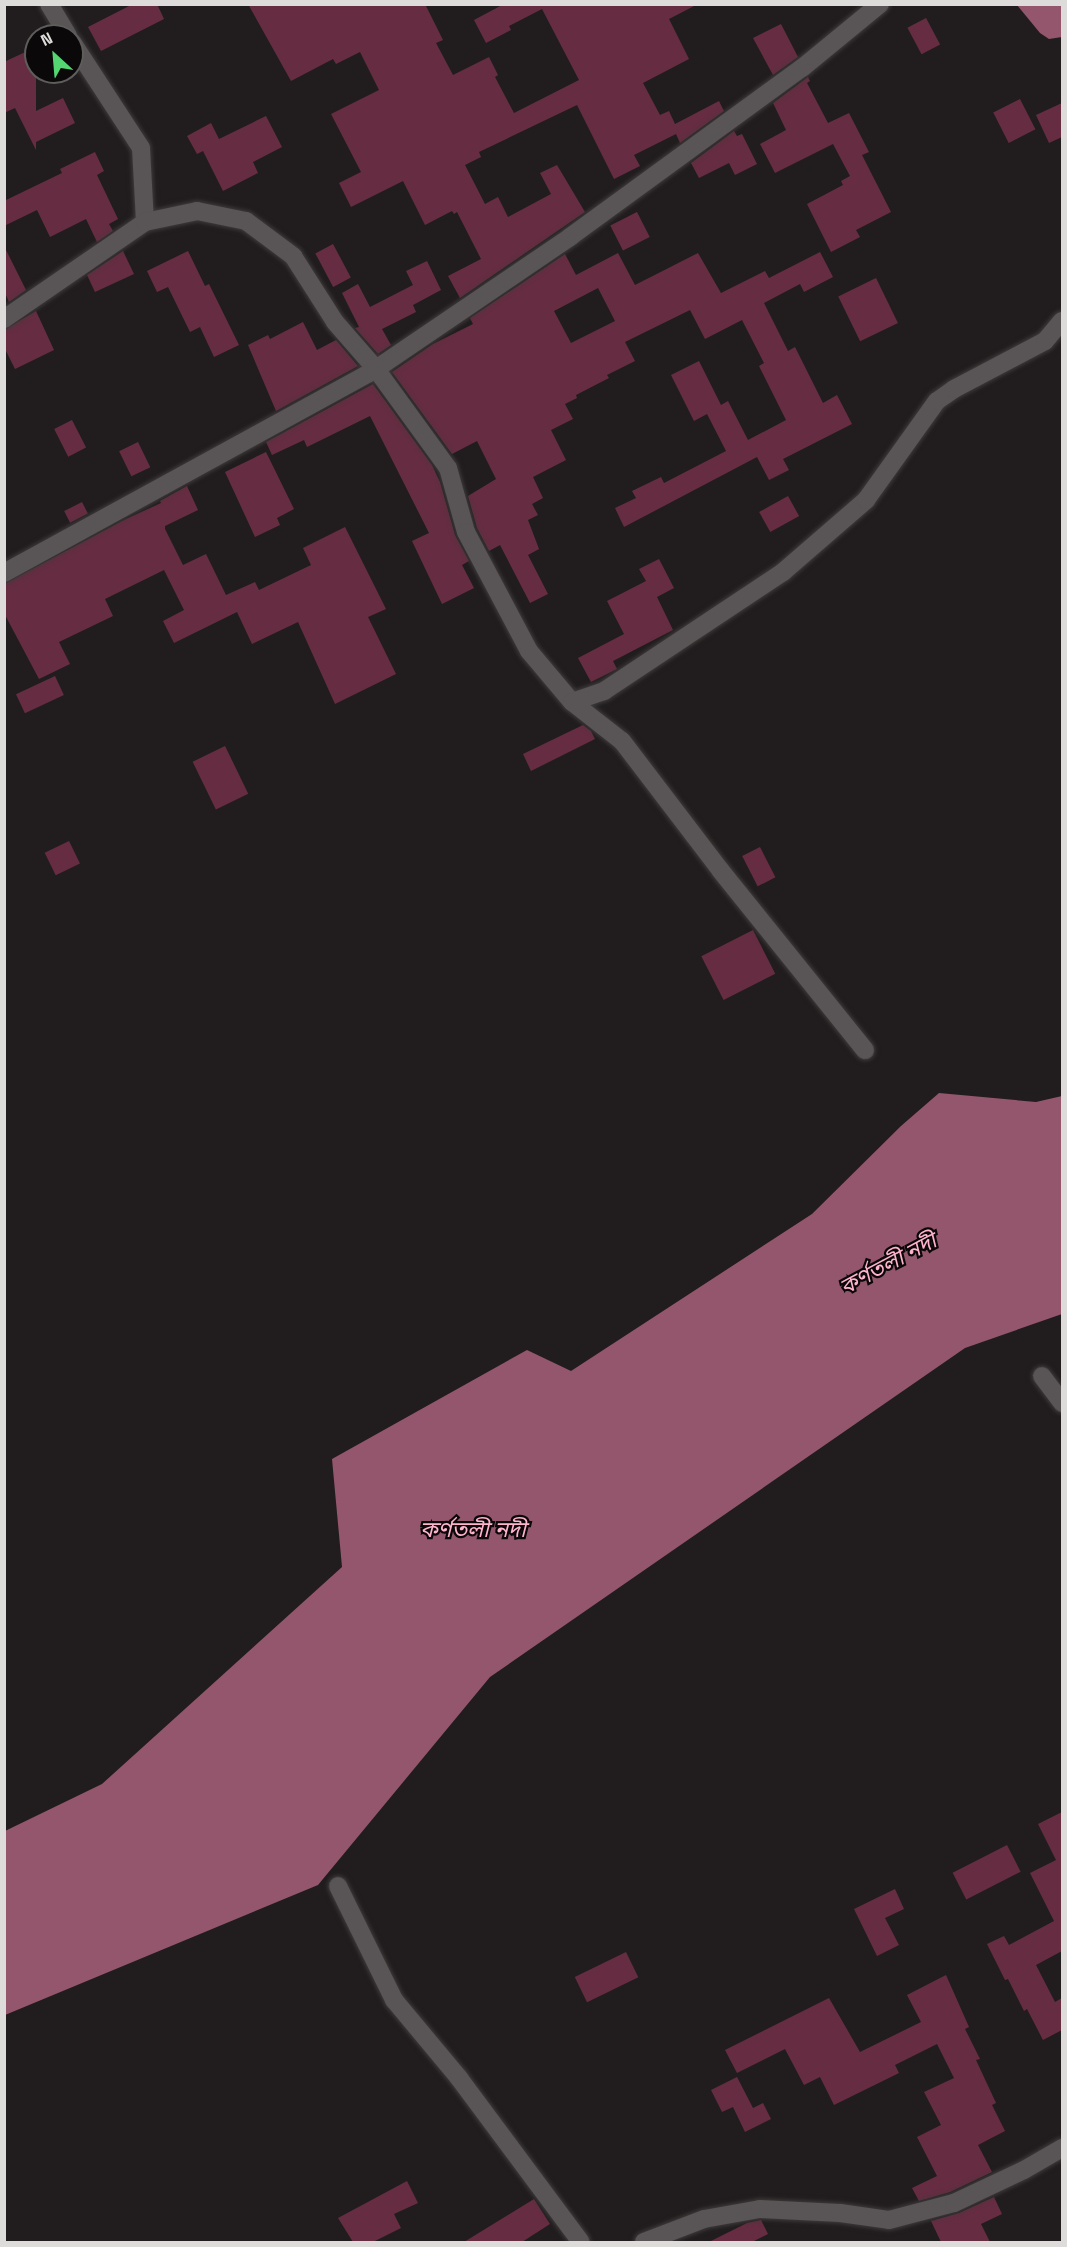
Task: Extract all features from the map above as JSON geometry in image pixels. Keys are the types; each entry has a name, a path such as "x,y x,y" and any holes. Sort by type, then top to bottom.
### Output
{"street":[{"path":"49,4 61,24"},
{"path":"4,573 376,369 570,237 802,68 880,4"},
{"path":"84,60 141,148 145,222"},
{"path":"4,319 145,222 197,211 246,221 293,256 335,322 376,369 448,468 466,532 490,583 530,651 572,702 622,741 721,871 865,1050"},
{"path":"572,702 604,691 783,572 866,500 937,401 954,389 1046,340 1062,321"},
{"path":"1042,1376 1062,1403"},
{"path":"338,1886 394,2000 459,2078 581,2242"},
{"path":"644,2242 704,2219 760,2209 840,2213 889,2220 954,2203 1024,2170 1062,2148"}],"water":[{"path":"1017,5 1062,5 1062,37 1049,39 1040,33"},
{"name":"কর্ণতলী নদী","path":"939,1093 1036,1102 1062,1096 1062,1314 965,1348 490,1677 318,1885 5,2015 5,1831 102,1784 342,1567 332,1459 527,1350 571,1371 812,1214 901,1126"}],"building":[{"path":"133,4 157,4 164,19 101,51 88,27"},
{"path":"248,4 425,4 443,40 436,43 453,75 489,57 498,75 495,77 514,113 579,80 542,9 509,26 511,30 486,43 474,20 504,4 698,4 669,19 689,59 643,83 660,115 669,111 675,124 719,101 724,111 680,143 676,134 634,155 640,166 614,179 577,105 479,152 481,157 465,165 485,204 498,197 508,217 551,194 540,173 557,165 585,212 460,298 448,276 481,259 457,212 454,214 452,211 425,225 403,181 351,207 339,183 361,172 331,114 379,90 360,52 336,64 333,59 291,81"},
{"path":"926,18 940,44 922,54 907,28"},
{"path":"781,24 798,57 773,75 753,38"},
{"path":"24,53 24,84 36,84 36,111 63,98 75,123 36,142 36,150 15,108 4,113 4,62"},
{"path":"808,77 810,81 807,83 828,123 849,113 869,152 862,155 891,212 856,230 860,237 831,252 807,204 843,185 841,181 850,176 833,144 775,173 760,144 786,130 773,103"},
{"path":"1020,99 1035,129 1009,143 993,113"},
{"path":"1062,103 1062,137 1049,143 1036,115"},
{"path":"266,116 282,147 253,162 258,173 223,191 203,151 197,154 187,136 211,123 219,139"},
{"path":"734,131 737,136 742,134 757,164 735,175 729,163 699,178 691,163"},
{"path":"95,152 104,171 97,175 118,219 109,224 113,231 97,242 86,219 50,237 37,210 4,226 4,201 62,173 60,169"},
{"path":"637,212 650,237 623,251 610,226"},
{"path":"333,244 351,278 333,287 315,253"},
{"path":"4,246 26,290 9,302 4,291"},
{"path":"123,251 134,274 95,292 87,275"},
{"path":"188,251 205,286 209,284 239,345 214,357 200,327 190,332 168,287 157,292 147,271"},
{"path":"820,252 833,277 804,292 800,284 764,303 788,351 795,347 823,403 837,395 852,424 783,459 789,470 769,480 757,457 624,527 615,508 636,498 632,491 661,477 664,483 726,451 707,414 694,421 671,375 699,361 721,405 728,401 748,440 786,420 759,366 764,363 742,320 705,339 690,310 625,342 635,361 607,375 609,378 576,395 577,398 565,404 573,419 551,430 566,460 533,477 543,498 532,504 538,515 528,520 539,549 528,555 548,594 530,603 500,545 489,551 477,528 468,496 496,479 477,441 452,454 392,372 433,344 473,324 470,318 565,254 576,275 618,253 635,285 698,253 721,293 765,271 769,278","holes":["598,288 615,321 571,343 554,311"]},
{"path":"427,261 441,290 413,305 416,312 382,329 391,345 378,354 355,328 359,327 342,293 358,284 370,307 413,285 406,271"},
{"path":"876,278 898,323 860,341 838,296"},
{"path":"36,311 54,350 15,369 4,347 4,330"},
{"path":"303,322 317,350 336,340 358,366 276,411 248,345 268,335 270,339"},
{"path":"373,384 432,465 440,482 455,535 469,561 462,565 474,588 442,604 412,541 429,533 370,416 307,447 304,440 272,455 266,442"},
{"path":"72,420 86,448 68,457 54,429"},
{"path":"138,442 150,467 131,476 119,451"},
{"path":"266,452 294,509 277,518 280,525 255,537 225,472"},
{"path":"187,486 198,510 165,526 165,529 183,565 206,554 226,595 255,582 259,590 311,565 303,548 345,527 386,609 368,617 396,674 335,704 298,622 252,644 237,612 174,643 163,621 184,610 164,570 105,599 113,616 59,642 70,664 39,679 4,613 4,584 124,520 161,503 160,501"},
{"path":"788,496 799,516 770,532 759,512"},
{"path":"82,502 88,514 70,523 64,511"},
{"path":"659,559 674,588 657,597 673,630 613,661 617,669 591,682 578,658 624,634 607,601 646,581 639,569"},
{"path":"55,676 64,695 25,713 16,694"},
{"path":"583,725 591,731 595,739 531,771 523,754"},
{"path":"225,746 248,794 216,809 193,762"},
{"path":"69,841 80,863 56,875 45,853"},
{"path":"760,847 775,877 758,886 742,856"},
{"path":"753,930 775,974 724,1000 701,956"},
{"path":"1062,1812 1062,1951 1036,1965 1055,2002 1062,1998 1062,2030 1043,2040 1027,2009 1024,2011 1008,1979 1005,1980 987,1944 1004,1936 1009,1945 1054,1921 1030,1873 1056,1860 1038,1824"},
{"path":"1007,1845 1021,1872 966,1899 953,1873"},
{"path":"895,1889 904,1909 885,1918 899,1945 877,1956 854,1909"},
{"path":"626,1952 638,1977 587,2002 575,1977"},
{"path":"946,1975 969,2027 965,2029 980,2059 976,2060 996,2103 992,2105 1005,2131 978,2145 992,2172 950,2192 919,2201 912,2188 937,2176 917,2137 941,2125 924,2092 954,2078 937,2044 895,2065 899,2073 834,2105 820,2077 804,2085 785,2049 737,2073 725,2050 829,1998 860,2052 921,2022 907,1995"},
{"path":"737,2077 753,2108 763,2103 771,2119 745,2132 733,2107 722,2112 711,2090"},
{"path":"407,2181 418,2203 394,2214 401,2228 373,2242 353,2242 338,2218"},
{"path":"994,2197 1002,2214 981,2224 990,2242 941,2242 931,2221 959,2213"},
{"path":"534,2199 550,2224 522,2242 464,2242"},
{"path":"761,2220 768,2234 752,2242 709,2242 747,2223"}]}
